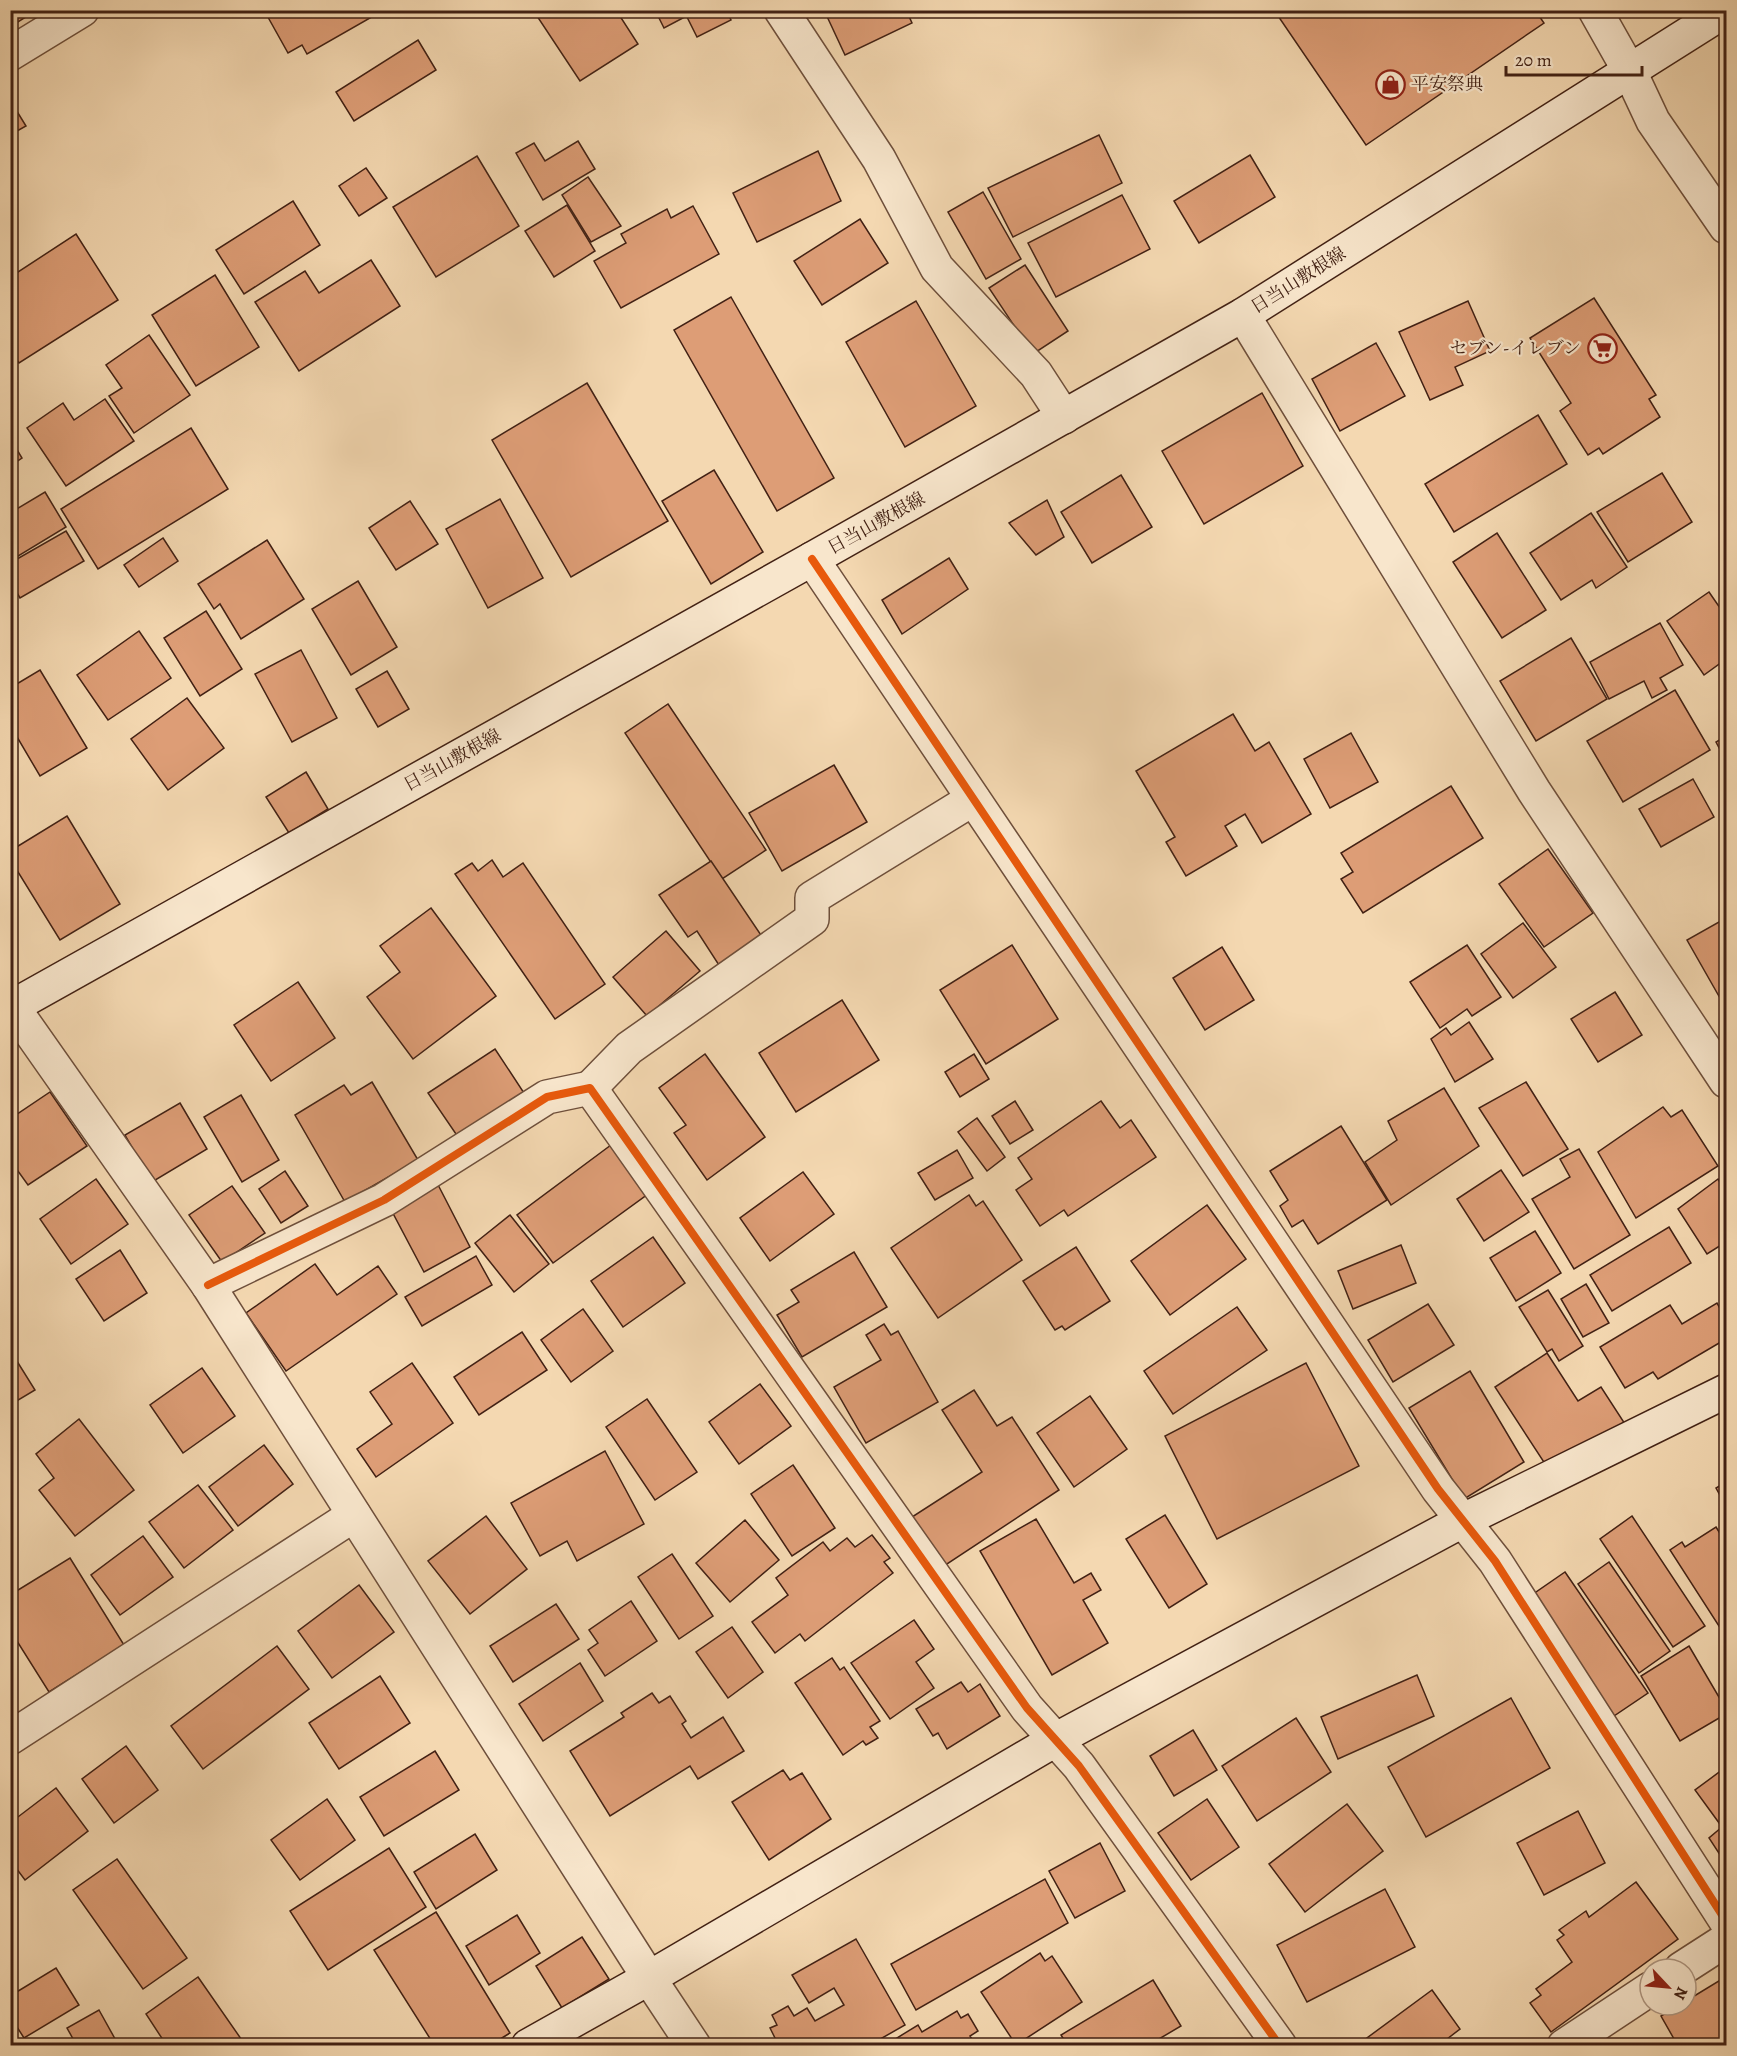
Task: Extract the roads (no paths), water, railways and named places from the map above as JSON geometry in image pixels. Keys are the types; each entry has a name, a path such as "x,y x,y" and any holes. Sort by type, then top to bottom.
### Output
{"street":[{"path":"10,54 82,10"},
{"path":"781,10 879,159 937,268 1036,374 1064,417"},
{"path":"1595,10 1630,72 1653,121 1726,227"},
{"name":"日当山敷根線","path":"11,1006 812,559 1242,315 1726,10"},
{"path":"1242,315 1534,791 1726,1081"},
{"path":"812,559 1438,1490 1495,1561 1723,1910"},
{"path":"208,1285 384,1200 547,1097 590,1088 629,1048 812,919 812,898 973,799"},
{"path":"11,1006 208,1285 694,2046"},
{"path":"590,1088 1027,1708 1079,1766 1280,2046"},
{"path":"528,2046 649,1978 1055,1740 1462,1521 1726,1391"},
{"path":"10,1738 354,1515"},
{"path":"1698,1958 1726,1940"},
{"path":"1564,2046 1638,1997"}],"place":[{"name":"平安祭典","path":"1390,84"},
{"name":"セブン-イレブン","path":"1602,348"}]}
